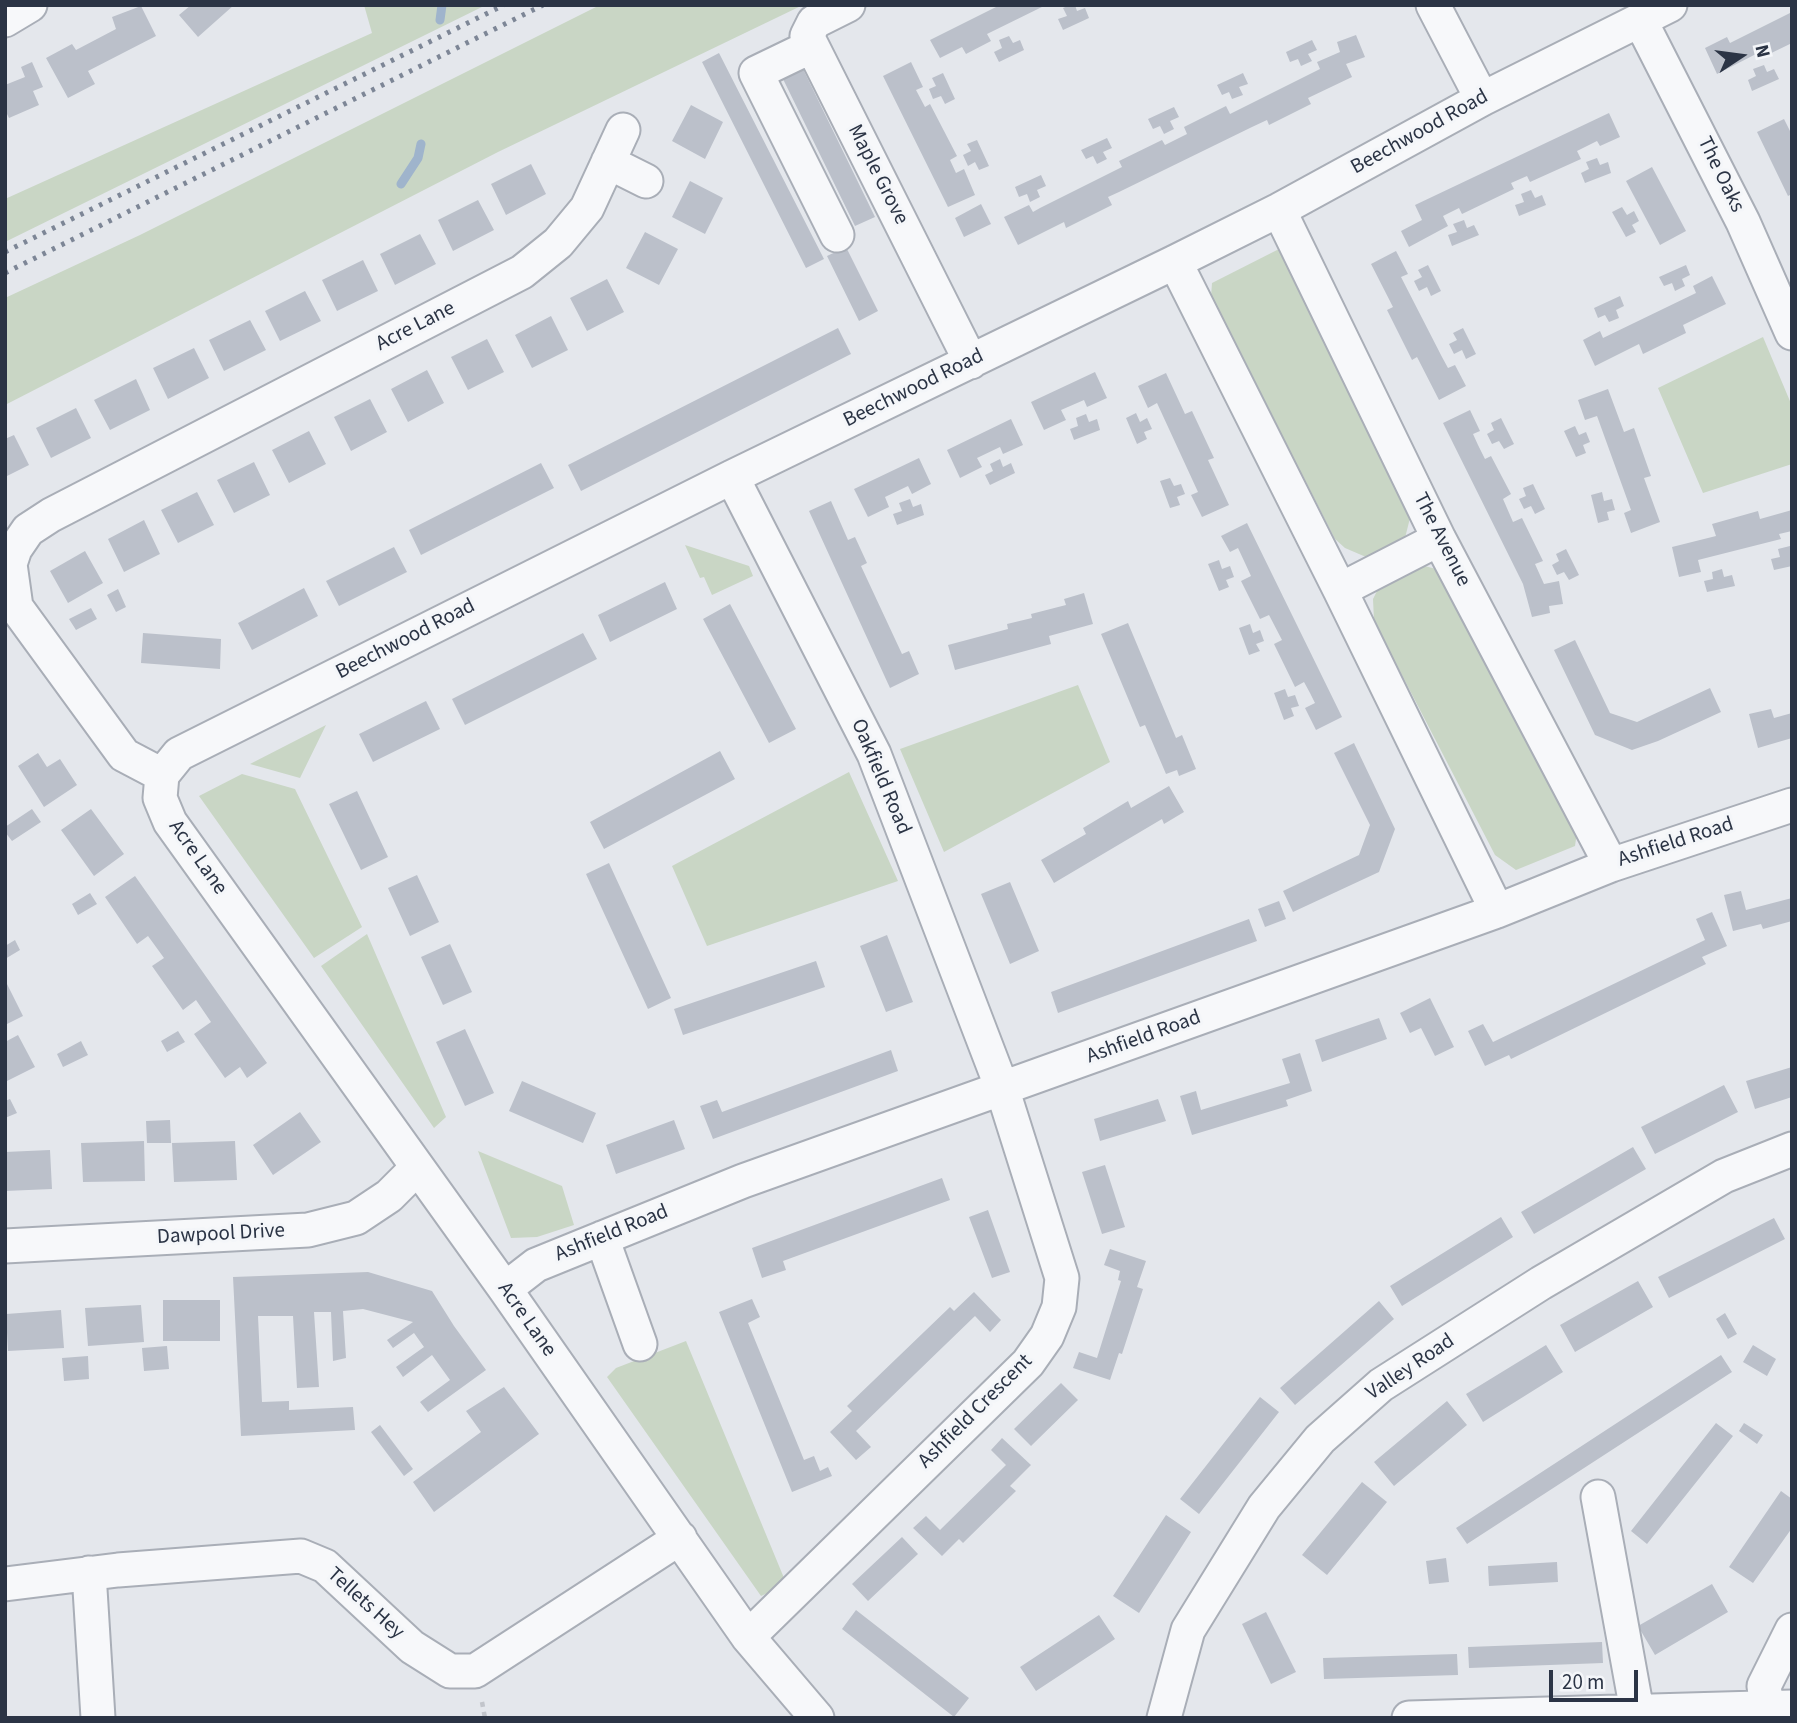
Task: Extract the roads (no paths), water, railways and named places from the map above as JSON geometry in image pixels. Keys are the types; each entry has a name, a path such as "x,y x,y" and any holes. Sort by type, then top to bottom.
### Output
{"street":[{"path":"5,20 30,5"},
{"path":"837,236 756,73 812,46 807,36 814,22 848,5"},
{"path":"1433,5 1482,99"},
{"name":"Beechwood Road","path":"162,775 179,754 732,477 1279,210 1482,99 1670,5"},
{"name":"The Oaks","path":"1640,20 1743,222 1792,333"},
{"name":"Maple Grove","path":"812,46 971,362"},
{"name":"Acre Lane","path":"622,130 587,208 558,243 523,272 51,515 28,530 15,549 10,564 16,607 124,755 162,775 160,798 170,822 505,1289 748,1637 817,1718"},
{"path":"608,162 646,181"},
{"name":"The Avenue","path":"1279,210 1439,539 1611,865"},
{"path":"1175,262 1497,911"},
{"name":"Oakfield Road","path":"732,477 874,754 1002,1088"},
{"path":"1340,590 1439,539"},
{"name":"Ashfield Road","path":"505,1289 537,1265 743,1181 1497,911 1611,865 1792,804"},
{"name":"Ashfield Crescent","path":"748,1637 1028,1363 1047,1336 1059,1307 1062,1278 1002,1088"},
{"name":"Valley Road","path":"1164,1718 1188,1630 1264,1507 1320,1439 1381,1385 1541,1283 1724,1176 1792,1149"},
{"name":"Dawpool Drive","path":"5,1246 308,1230 356,1218 389,1196 417,1168"},
{"path":"602,1238 640,1344"},
{"path":"1598,1497 1637,1711"},
{"name":"Tellets Hey","path":"5,1584 89,1573 301,1556 325,1566 412,1647 450,1671 475,1671 680,1538"},
{"path":"89,1573 98,1718"},
{"path":"1780,1707 1764,1686 1792,1630"},
{"path":"1409,1718 1637,1711 1695,1714 1780,1707"}],"waterway":[{"path":"440,20 442,5"},
{"path":"401,184 418,158 421,144"}],"railway":[{"path":"5,252 504,5"},
{"path":"5,273 543,5"}]}
